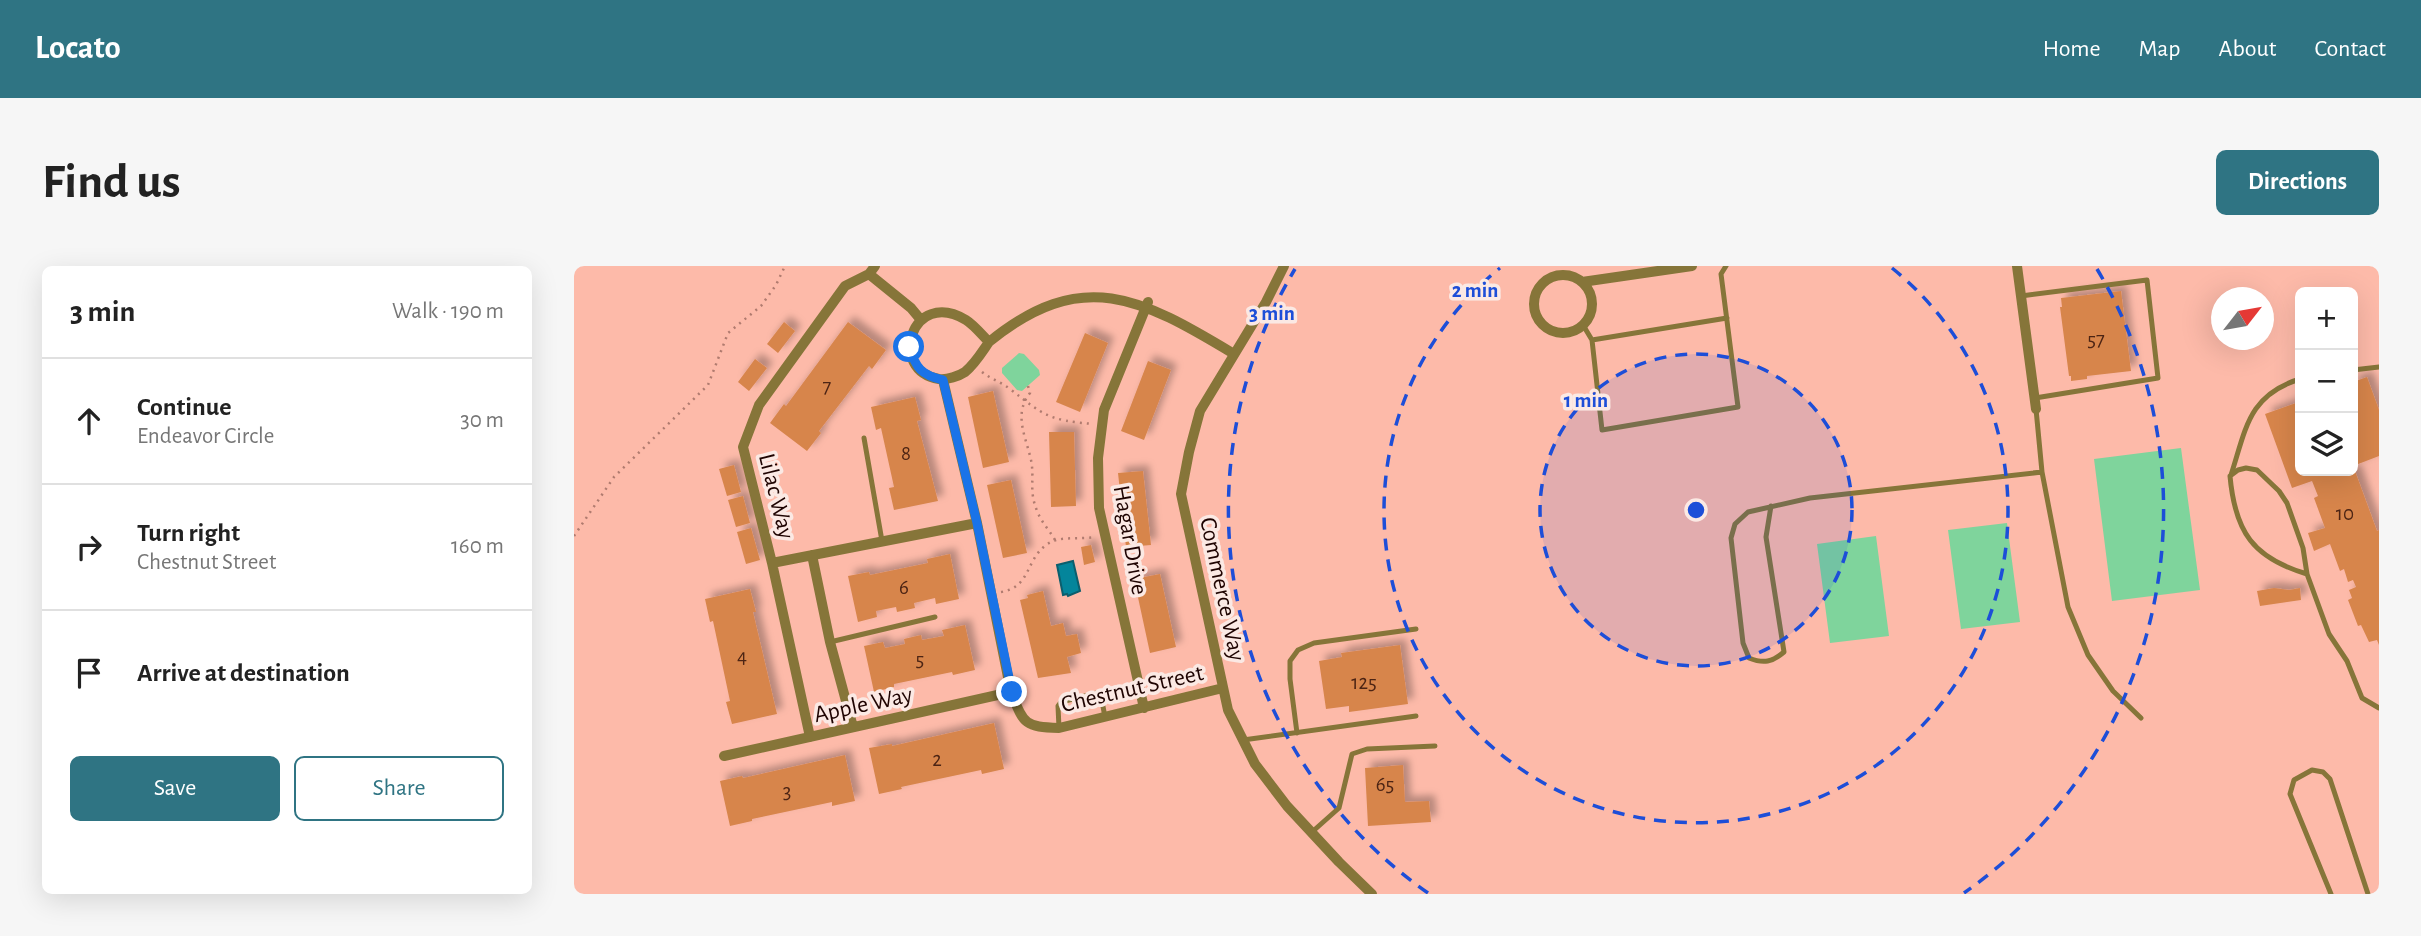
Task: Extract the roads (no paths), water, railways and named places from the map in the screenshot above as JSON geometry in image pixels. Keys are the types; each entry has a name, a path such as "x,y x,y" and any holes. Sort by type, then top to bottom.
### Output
{"street":[{"name":"Commerce Way","path":"1284,266 1266,302 1200,411 1181,494 1228,710 1255,764 1287,807 1372,894"},
{"path":"1582,282 1591,297 1592,306 1583,325 1570,332 1552,331 1544,326 1534,308 1534,298 1545,281 1564,275 1582,282 1632,270 1692,266"},
{"path":"2017,266 2035,404"},
{"path":"872,270 921,320"},
{"name":"Lilac Way","path":"810,737 772,563 743,447 759,405 845,286 872,270"},
{"path":"989,342 967,320 946,312 932,313 921,320 912,332 909,347 916,366 930,377 943,380 964,373 989,342 1027,309 1050,297 1074,290 1098,289 1148,302 1234,354"},
{"name":"Hagar Drive","path":"1144,708 1105,534 1099,496 1098,458 1104,410 1148,302"},
{"name":"Chestnut Street","path":"943,380 977,523 1012,692 1020,715 1034,727 1059,727 1223,688"},
{"path":"772,563 977,523"},
{"path":"811,555 830,642 853,727"},
{"name":"Apple Way","path":"724,756 1012,692"}],"lane":[{"path":"1583,325 1592,340 1602,430 1738,407 1721,274 1726,266"},
{"path":"2021,296 2147,280 2158,378 2035,404 2042,472 2068,607 2088,655 2113,691 2141,718"},
{"path":"1592,340 1727,318"},
{"path":"2358,369 2379,367"},
{"path":"2295,381 2273,391 2256,405 2230,476 2236,511 2253,544 2281,566 2307,574"},
{"path":"864,438 882,541"},
{"path":"2230,476 2238,470 2257,470 2279,491 2287,503 2303,548 2307,574 2329,634 2347,661 2362,698 2379,708"},
{"path":"1771,506 1766,537 1784,652 1774,660 1760,662 1749,658 1743,643 1731,538 1735,524 1748,512 1771,506 1810,498 2042,472"},
{"path":"830,642 935,617"},
{"path":"1297,733 1290,661 1298,650 1314,643 1416,629"},
{"path":"1059,727 1058,706 1061,702 1097,693 1101,696 1105,717"},
{"path":"1243,740 1416,716"},
{"path":"1311,832 1339,808 1352,754 1367,749 1435,746"},
{"path":"2331,894 2290,794 2294,780 2312,770 2323,772 2330,779 2368,894"}],"water":[{"path":"1073,561 1080,591 1068,596 1063,595 1057,565"}]}
